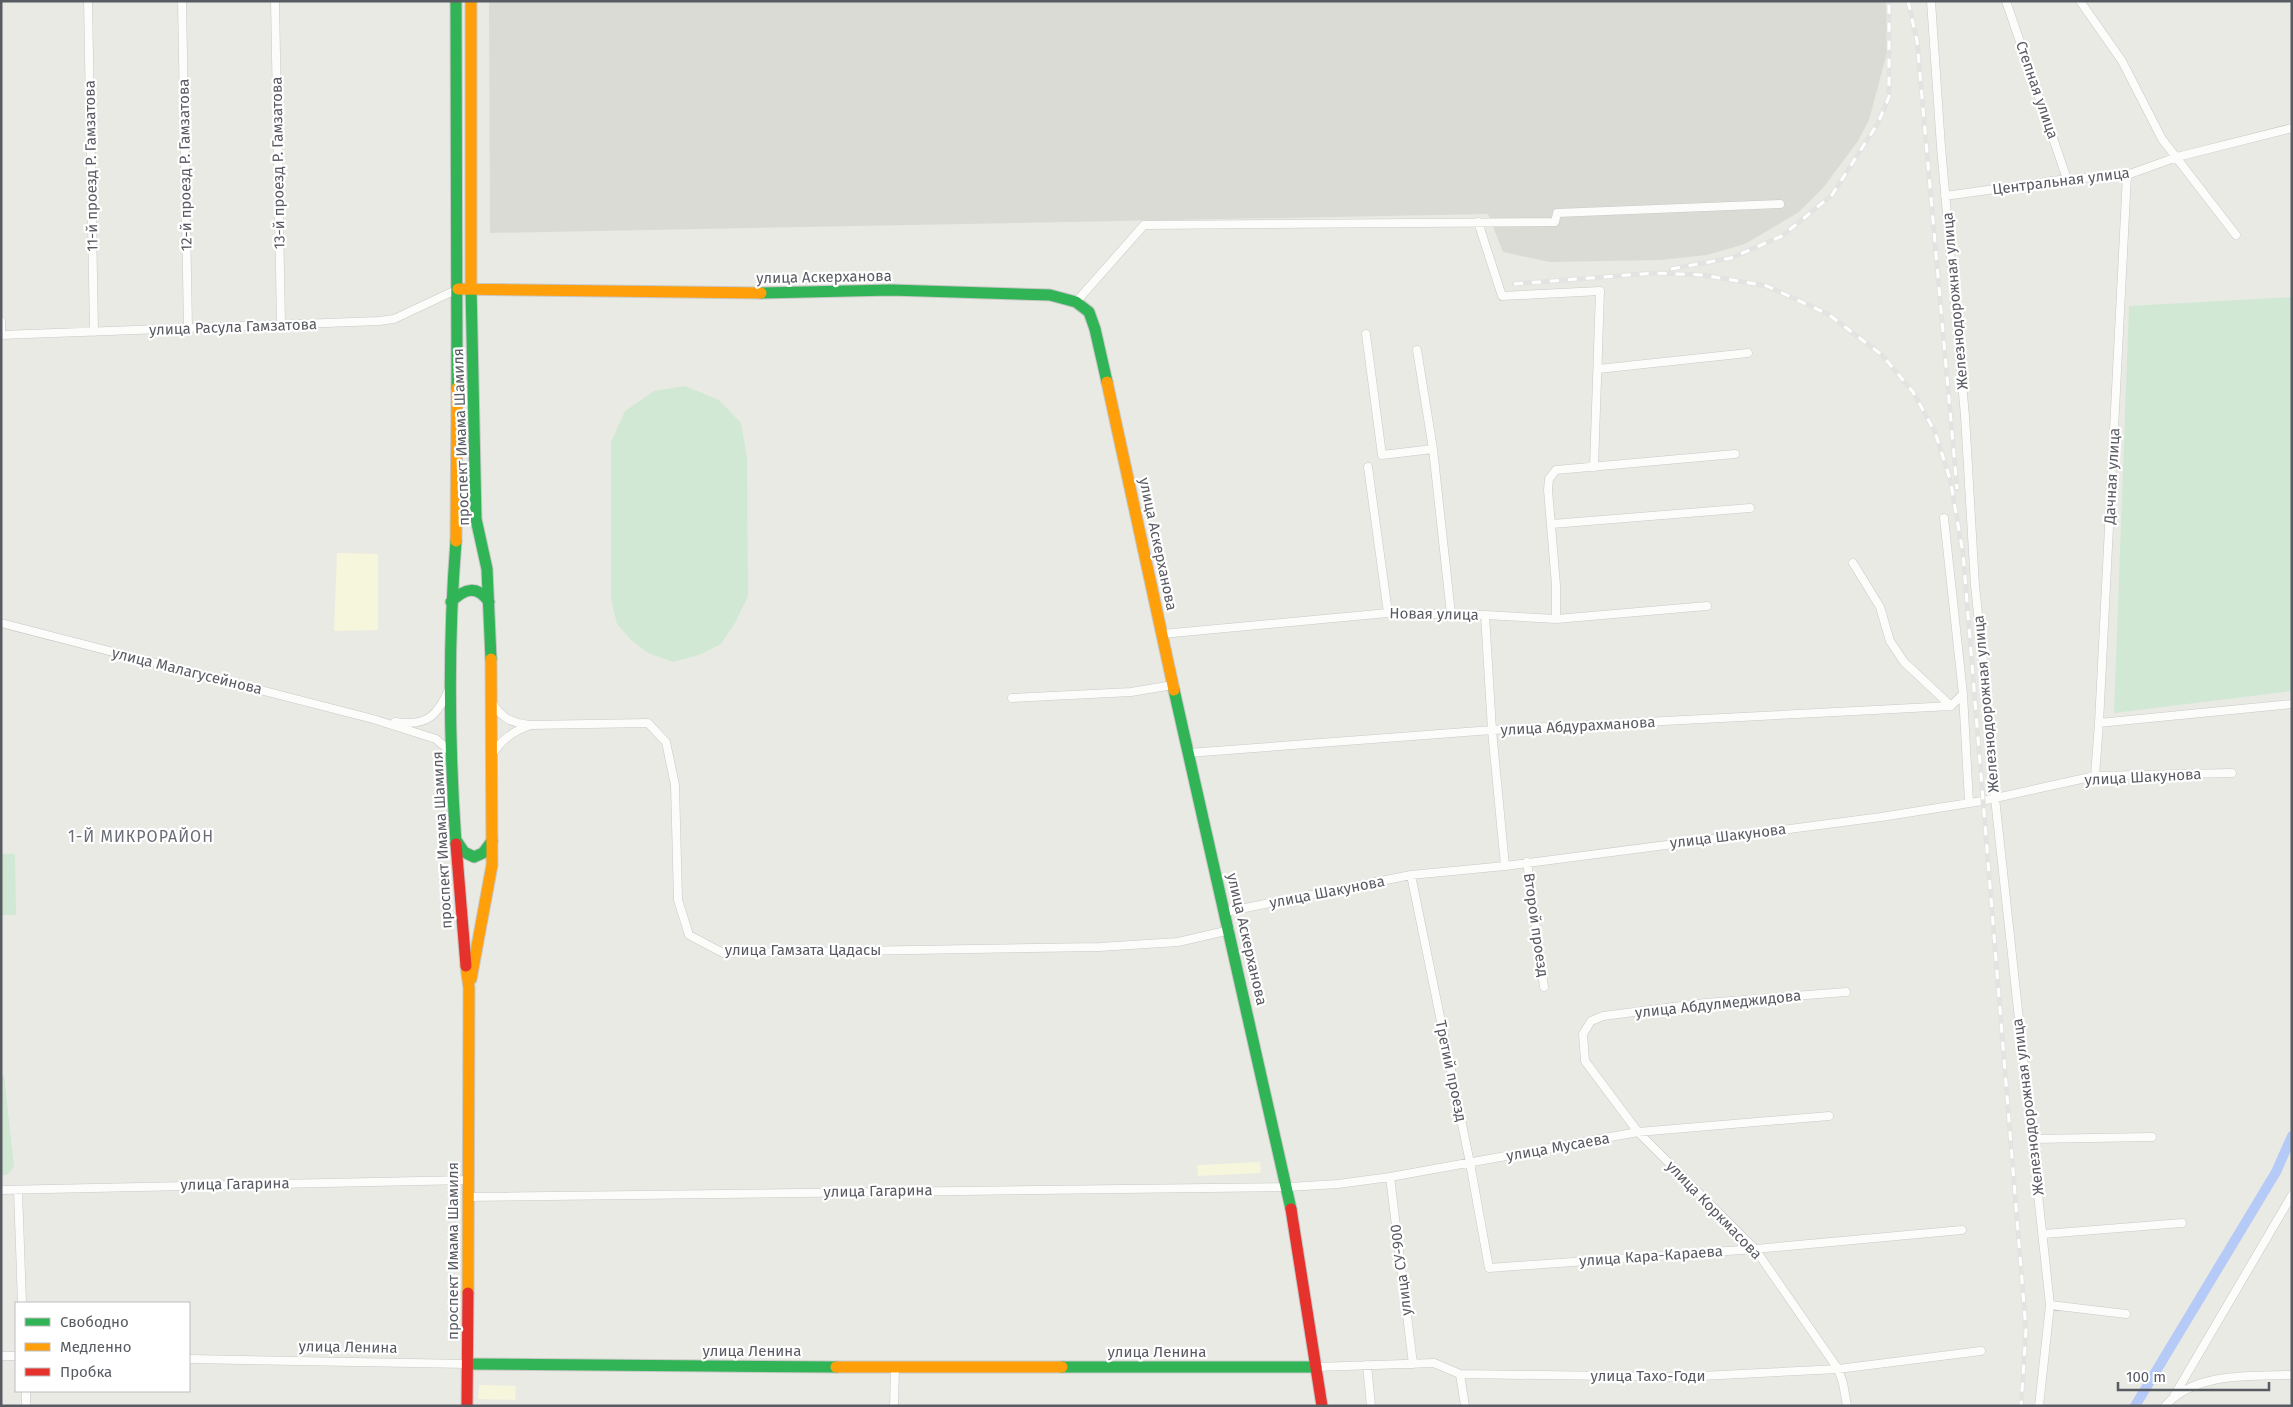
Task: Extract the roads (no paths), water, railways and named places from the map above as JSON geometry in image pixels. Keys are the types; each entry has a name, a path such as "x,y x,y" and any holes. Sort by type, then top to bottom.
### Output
{"street":[{"name":"11-й проезд Р. Гамзатова","path":"88,1 94,332"},
{"name":"12-й проезд Р. Гамзатова","path":"182,1 188,328"},
{"name":"13-й проезд Р. Гамзатова","path":"275,1 280,325"},
{"name":"проспект Имама Шамиля","path":"456,1 458,520 451,602 452,753 455,836 463,950 470,988"},
{"name":"проспект Имама Шамиля","path":"467,1406 470,988 492,865 493,754 490,604 486,569 476,519 471,290 471,1"},
{"name":"Железнодорожная улица","path":"1931,1 1945,196 1965,416 1975,586 1995,798 2031,1139 2044,1234 2050,1305 2038,1406"},
{"name":"Степная улица","path":"2006,1 2067,179"},
{"path":"2080,1 2122,61 2162,139 2178,157 2236,235"},
{"name":"Центральная улица","path":"1945,196 2067,179 2127,176 2178,157 2292,128"},
{"name":"Дачная улица","path":"2095,776 2127,176"},
{"path":"1076,302 1144,225 1555,222 1557,213 1780,204"},
{"path":"1478,222 1502,296 1600,291 1594,467"},
{"name":"улица Расула Гамзатова","path":"1,335 394,319 458,289"},
{"name":"улица Аскерханова","path":"458,289 728,294 891,290 1050,295 1076,302 1089,312 1095,329 1188,753 1288,1187 1322,1406"},
{"path":"1,321 1,335"},
{"path":"1366,334 1382,455 1433,449"},
{"path":"1417,350 1433,449 1451,614"},
{"path":"1598,369 1748,353"},
{"path":"1556,619 1556,585 1548,490 1551,474 1556,470 1735,454"},
{"path":"1368,467 1388,613"},
{"path":"1552,524 1750,508"},
{"path":"1944,518 1963,694 1969,802"},
{"path":"1852,563 1880,607 1890,641 1904,662 1951,706 1963,694"},
{"path":"451,602 461,592 477,589 484,594 490,604"},
{"name":"Новая улица","path":"1162,634 1388,613 1556,619 1707,606"},
{"path":"1484,615 1492,730 1505,866"},
{"name":"улица Малагусейнова","path":"1,623 373,719"},
{"path":"373,719 410,724 421,721 440,708 452,682"},
{"path":"1012,698 1131,692 1174,685"},
{"path":"493,704 501,716 512,723 530,725"},
{"path":"2099,724 2292,704"},
{"name":"улица Абдурахманова","path":"1188,753 1492,730 1951,706"},
{"path":"373,719 436,740 452,753"},
{"name":"улица Гамзата Цадасы","path":"530,725 648,723 666,742 675,785 678,900 688,935 723,953 1099,947 1178,942 1230,930"},
{"path":"493,754 500,743 512,733 530,725"},
{"name":"улица Шакунова","path":"1225,912 1411,875 1505,866 1881,817 1995,798 2095,776 2232,773"},
{"path":"455,836 460,849 473,857 481,856 488,849 492,840"},
{"name":"Второй проезд","path":"1527,862 1544,987"},
{"name":"Третий проезд","path":"1411,875 1470,1163 1489,1268"},
{"name":"улица Абдулмеджидова","path":"1592,1021 1603,1016 1705,1003 1846,992"},
{"name":"улица Коркмасова","path":"1592,1021 1583,1034 1585,1061 1638,1132 1756,1249 1838,1369 1843,1383 1847,1406"},
{"name":"улица Мусаева","path":"1288,1187 1338,1184 1390,1177 1638,1132 1828,1116"},
{"path":"2031,1139 2152,1137"},
{"name":"улица СУ-900","path":"1390,1177 1413,1364"},
{"name":"улица Гагарина","path":"1,1190 468,1180"},
{"name":"улица Гагарина","path":"468,1197 1288,1187"},
{"path":"18,1190 22,1302"},
{"path":"2165,1406 2174,1396 2292,1195"},
{"path":"2044,1234 2182,1223"},
{"name":"улица Кара-Караева","path":"1489,1268 1756,1249 1962,1230"},
{"path":"2050,1305 2126,1314"},
{"name":"улица Тахо-Годи","path":"1316,1367 1434,1363 1460,1374 1682,1377 1838,1369 1981,1351"},
{"path":"1,1356 15,1356"},
{"name":"улица Ленина","path":"190,1359 468,1364 1316,1367"},
{"path":"1367,1365 1372,1406"},
{"path":"894,1406 895,1367"},
{"path":"1460,1374 1465,1406"},
{"path":"2174,1396 2207,1381 2245,1376 2292,1375"},
{"path":"26,1392 26,1406"}],"waterway":[{"path":"2135,1406 2276,1172 2292,1136"}],"railway":[{"path":"1671,269 1731,258 1782,236 1832,195 1878,123 1889,97 1889,1"},
{"path":"1908,1 1917,41 1957,489"},
{"path":"1514,284 1654,273 1703,275 1767,286 1828,314 1882,355 1913,392 1935,432 1950,479 1963,553 2026,1330 2021,1406"}],"district":[{"name":"1-Й МИКРОРАЙОН","path":"141,836"}]}
